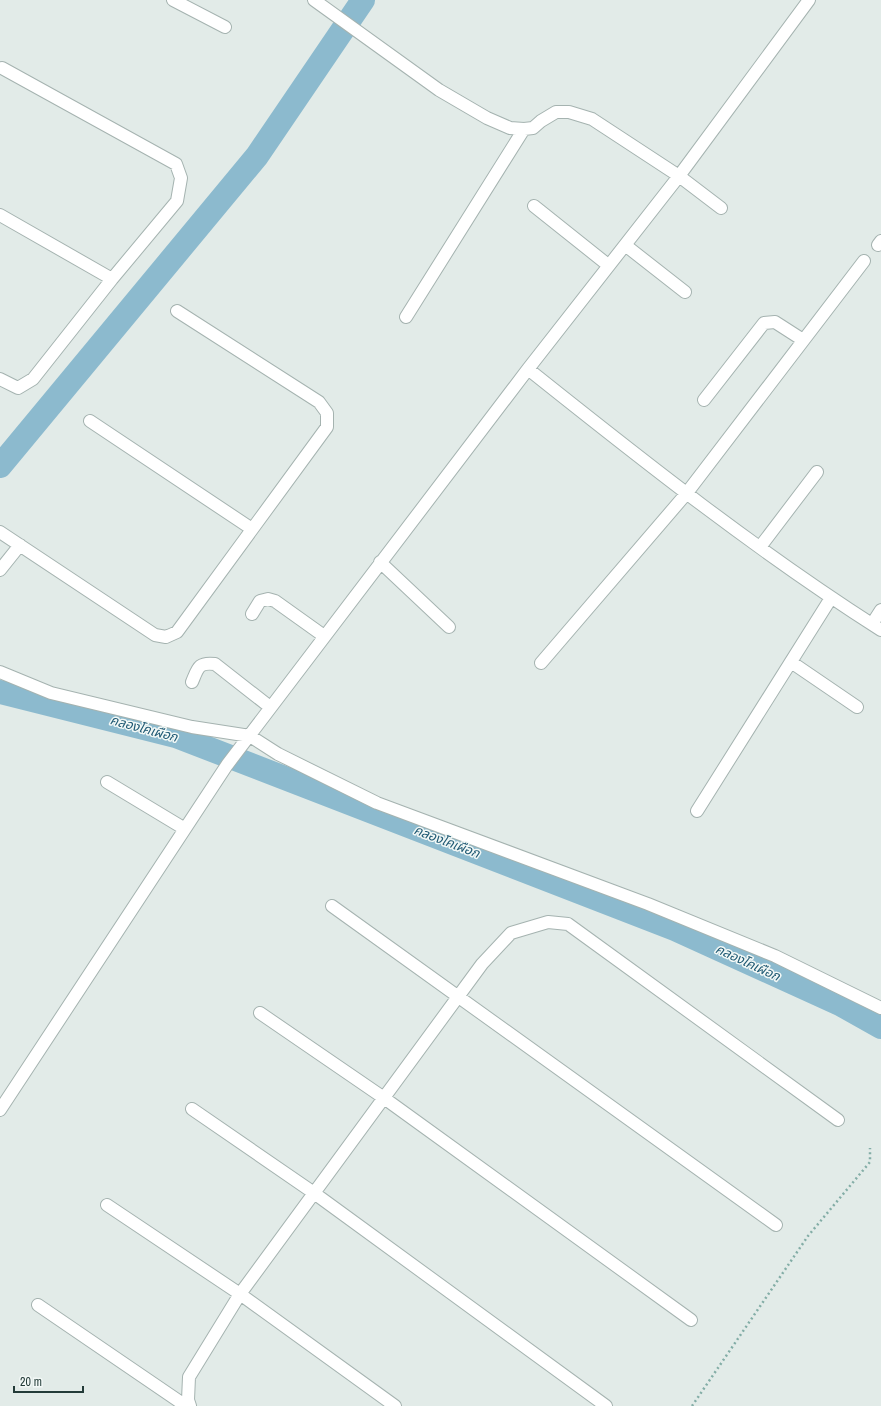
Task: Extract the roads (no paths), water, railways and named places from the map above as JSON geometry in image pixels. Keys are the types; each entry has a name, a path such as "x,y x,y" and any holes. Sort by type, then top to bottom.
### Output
{"street":[{"path":"173,0 225,27"},
{"path":"314,0 439,90 488,118 510,128 524,129 533,128 556,112 569,112 592,119 680,176 721,208"},
{"path":"0,1110 227,765 528,369 608,265 680,176 809,0"},
{"path":"0,380 18,388 33,379 112,279 177,201 181,178 176,164 2,68"},
{"path":"406,317 524,129"},
{"path":"534,206 608,265"},
{"path":"0,216 112,279"},
{"path":"625,245 685,292"},
{"path":"541,663 686,494 864,260"},
{"path":"0,532 155,635 166,637 177,632 327,427 327,413 319,402 177,311"},
{"path":"704,400 764,324 775,322 802,340"},
{"path":"528,369 686,494 831,598 877,627 881,610"},
{"path":"90,421 252,529"},
{"path":"760,547 817,472"},
{"path":"0,570 20,545"},
{"path":"380,562 449,627"},
{"path":"697,811 831,598"},
{"path":"252,614 260,601 268,599 275,601 324,636"},
{"path":"791,662 857,707"},
{"path":"192,682 198,667 205,663 215,664 270,707"},
{"path":"0,672 51,693 247,739 377,803 648,904 775,956 881,1008"},
{"path":"107,782 185,829"},
{"path":"332,906 776,1225"},
{"path":"190,1406 188,1400 190,1377 240,1294 482,964 511,933 548,922 568,924 838,1120"},
{"path":"260,1013 384,1098 691,1320"},
{"path":"192,1109 314,1193 606,1406"},
{"path":"107,1205 240,1294 395,1406"},
{"path":"38,1305 186,1406"}],"waterway":[{"path":"0,466 257,156 363,0"},
{"name":"คลองโคเผือก","path":"0,692 176,736 675,929 840,1004 881,1027"}]}
